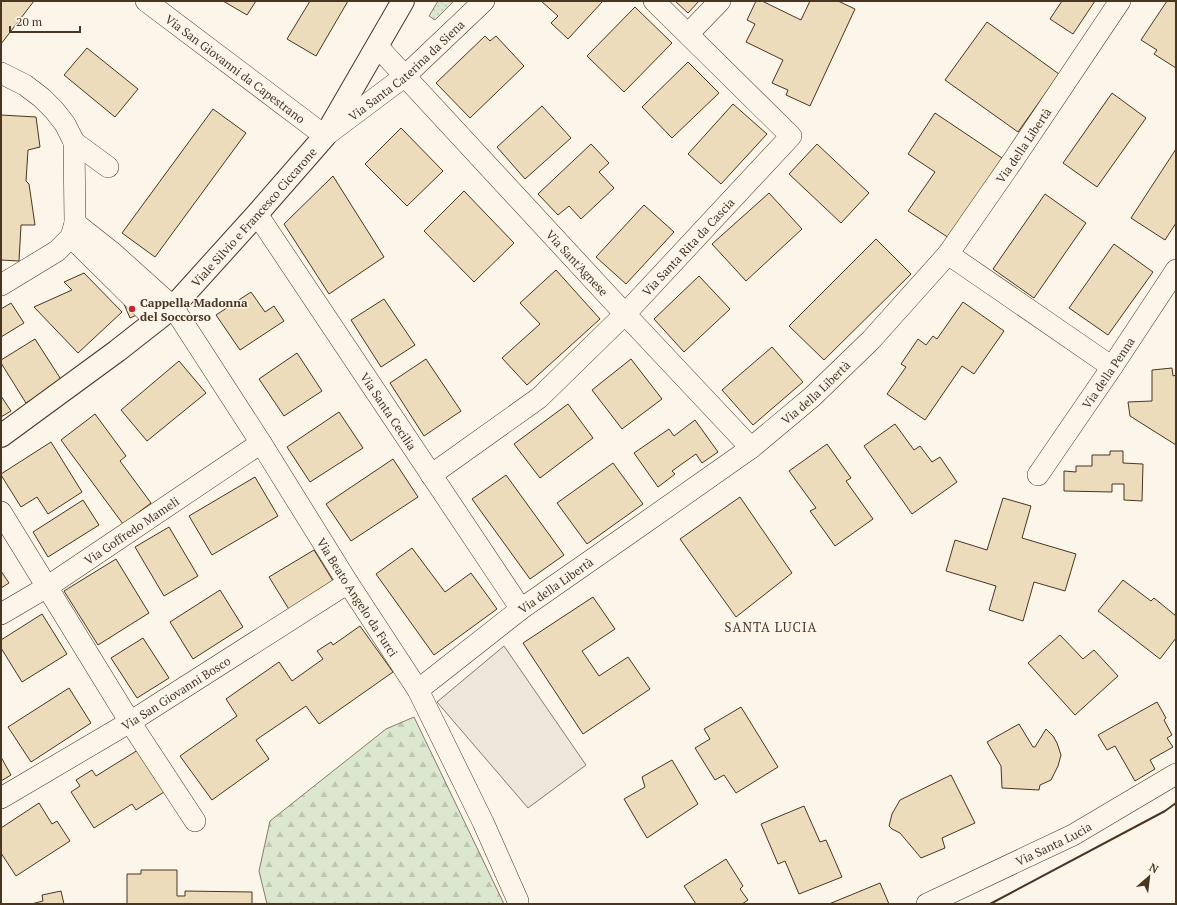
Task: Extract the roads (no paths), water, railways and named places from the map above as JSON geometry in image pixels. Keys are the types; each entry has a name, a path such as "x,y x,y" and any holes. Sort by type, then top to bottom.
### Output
{"street":[{"name":"Via San Giovanni da Capestrano","path":"146,1 325,136"},
{"name":"Viale Silvio e Francesco Ciccarone","path":"1,436 156,322 173,307 325,136 403,1"},
{"name":"Via Santa Caterina da Siena","path":"325,136 405,76 484,1"},
{"name":"Via Santa Rita da Cascia","path":"431,475 539,398 625,314 791,136 654,1"},
{"path":"688,34 720,1"},
{"name":"Via della Libertà","path":"418,690 520,609 637,529 750,448 812,397 871,340 948,254 1120,1"},
{"name":"Via Sant'Agnese","path":"377,46 750,448"},
{"path":"1,73 25,85 42,98 65,124 74,142 108,167"},
{"path":"1,285 58,251 64,245 73,230 74,142"},
{"name":"Via Santa Cecilia","path":"257,214 520,609"},
{"path":"73,230 156,322"},
{"name":"Via Beato Angelo da Furci","path":"73,230 113,254 173,307 418,690 483,822 518,901"},
{"path":"948,254 1112,367"},
{"name":"Via della Penna","path":"1038,475 1176,270"},
{"name":"Via Goffredo Mameli","path":"1,614 47,587 261,443"},
{"path":"1,512 130,722 195,821"},
{"name":"Via San Giovanni Bosco","path":"1,798 130,722 348,582"},
{"name":"Via Santa Lucia","path":"927,904 1074,835 1176,774"}],"place":[{"name":"Cappella Madonna del Soccorso","path":"132,309"}],"district":[{"name":"SANTA LUCIA","path":"771,627"}]}
